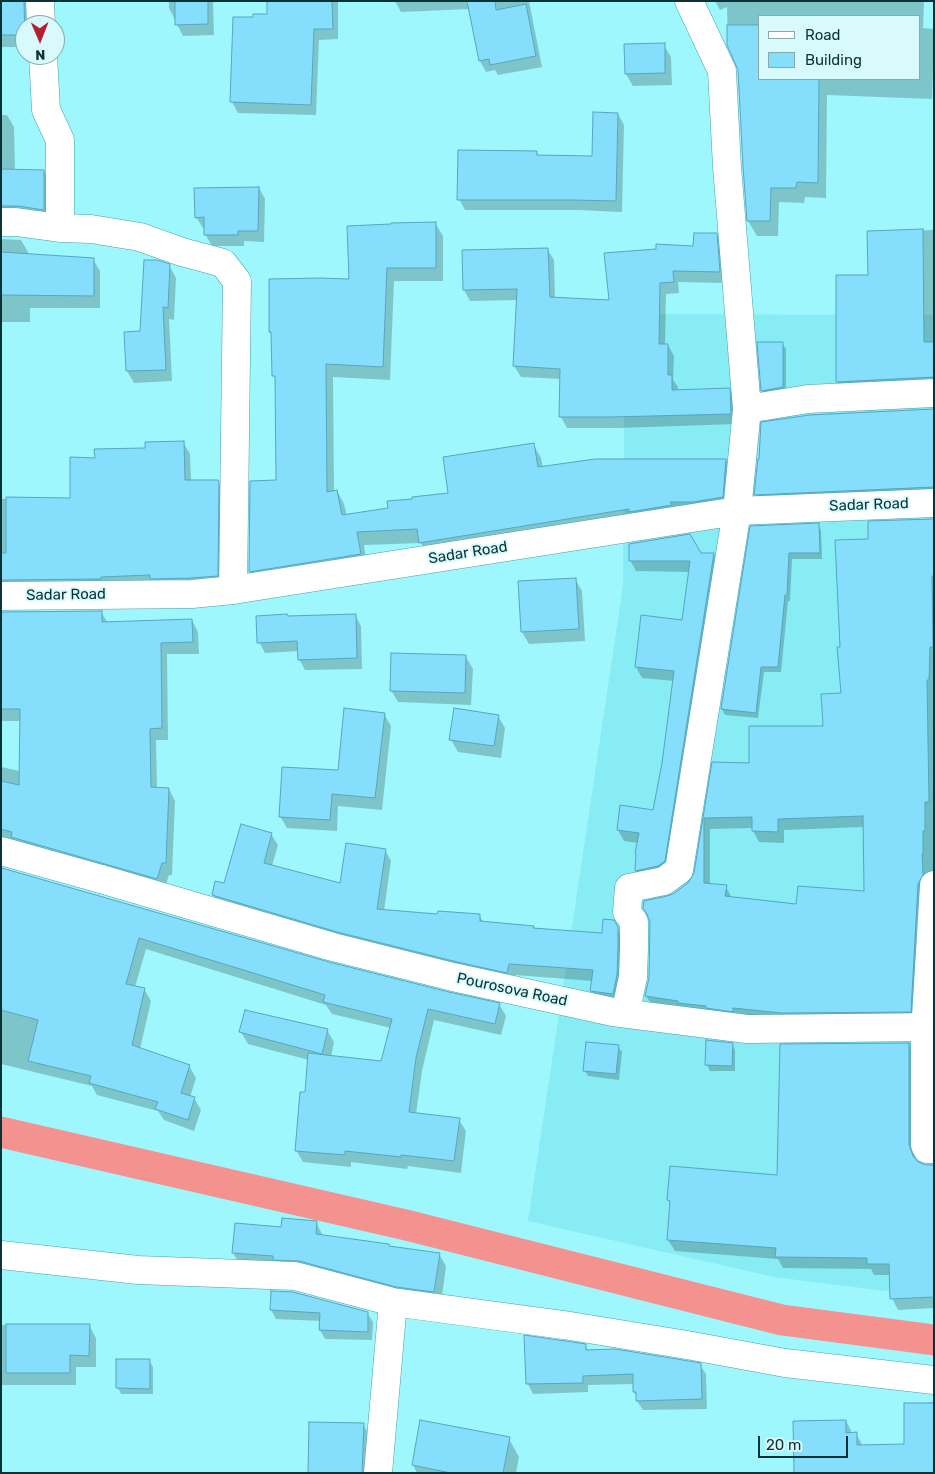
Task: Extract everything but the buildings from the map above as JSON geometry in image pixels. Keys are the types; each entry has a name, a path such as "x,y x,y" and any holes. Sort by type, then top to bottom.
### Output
{"street":[{"path":"40,1 41,15"},
{"path":"624,1013 633,977 634,922 627,912 629,888 664,881 679,870 737,510 747,409 727,167 722,71 689,1"},
{"path":"44,65 46,110 60,140 60,228"},
{"path":"1,222 92,229 140,238 223,263 237,281 233,590"},
{"path":"747,409 808,399 934,394"},
{"name":"Sadar Road","path":"1,596 192,594 233,590 737,510 934,503"},
{"name":"Pourosova Road","path":"1,850 199,909 352,951 454,977 624,1013 747,1029 930,1027"},
{"path":"934,885 930,1027 925,1033 924,1081 925,1145 927,1149 934,1149"},
{"path":"1,1255 138,1270 295,1276 393,1302 564,1325 785,1363 934,1380"},
{"path":"378,1473 393,1302"}],"shaded area":[{"path":"625,314 934,315 934,1297 774,1277 528,1221 623,586"}],"waterway":[{"path":"1,1132 406,1225 782,1320 934,1340"}]}
